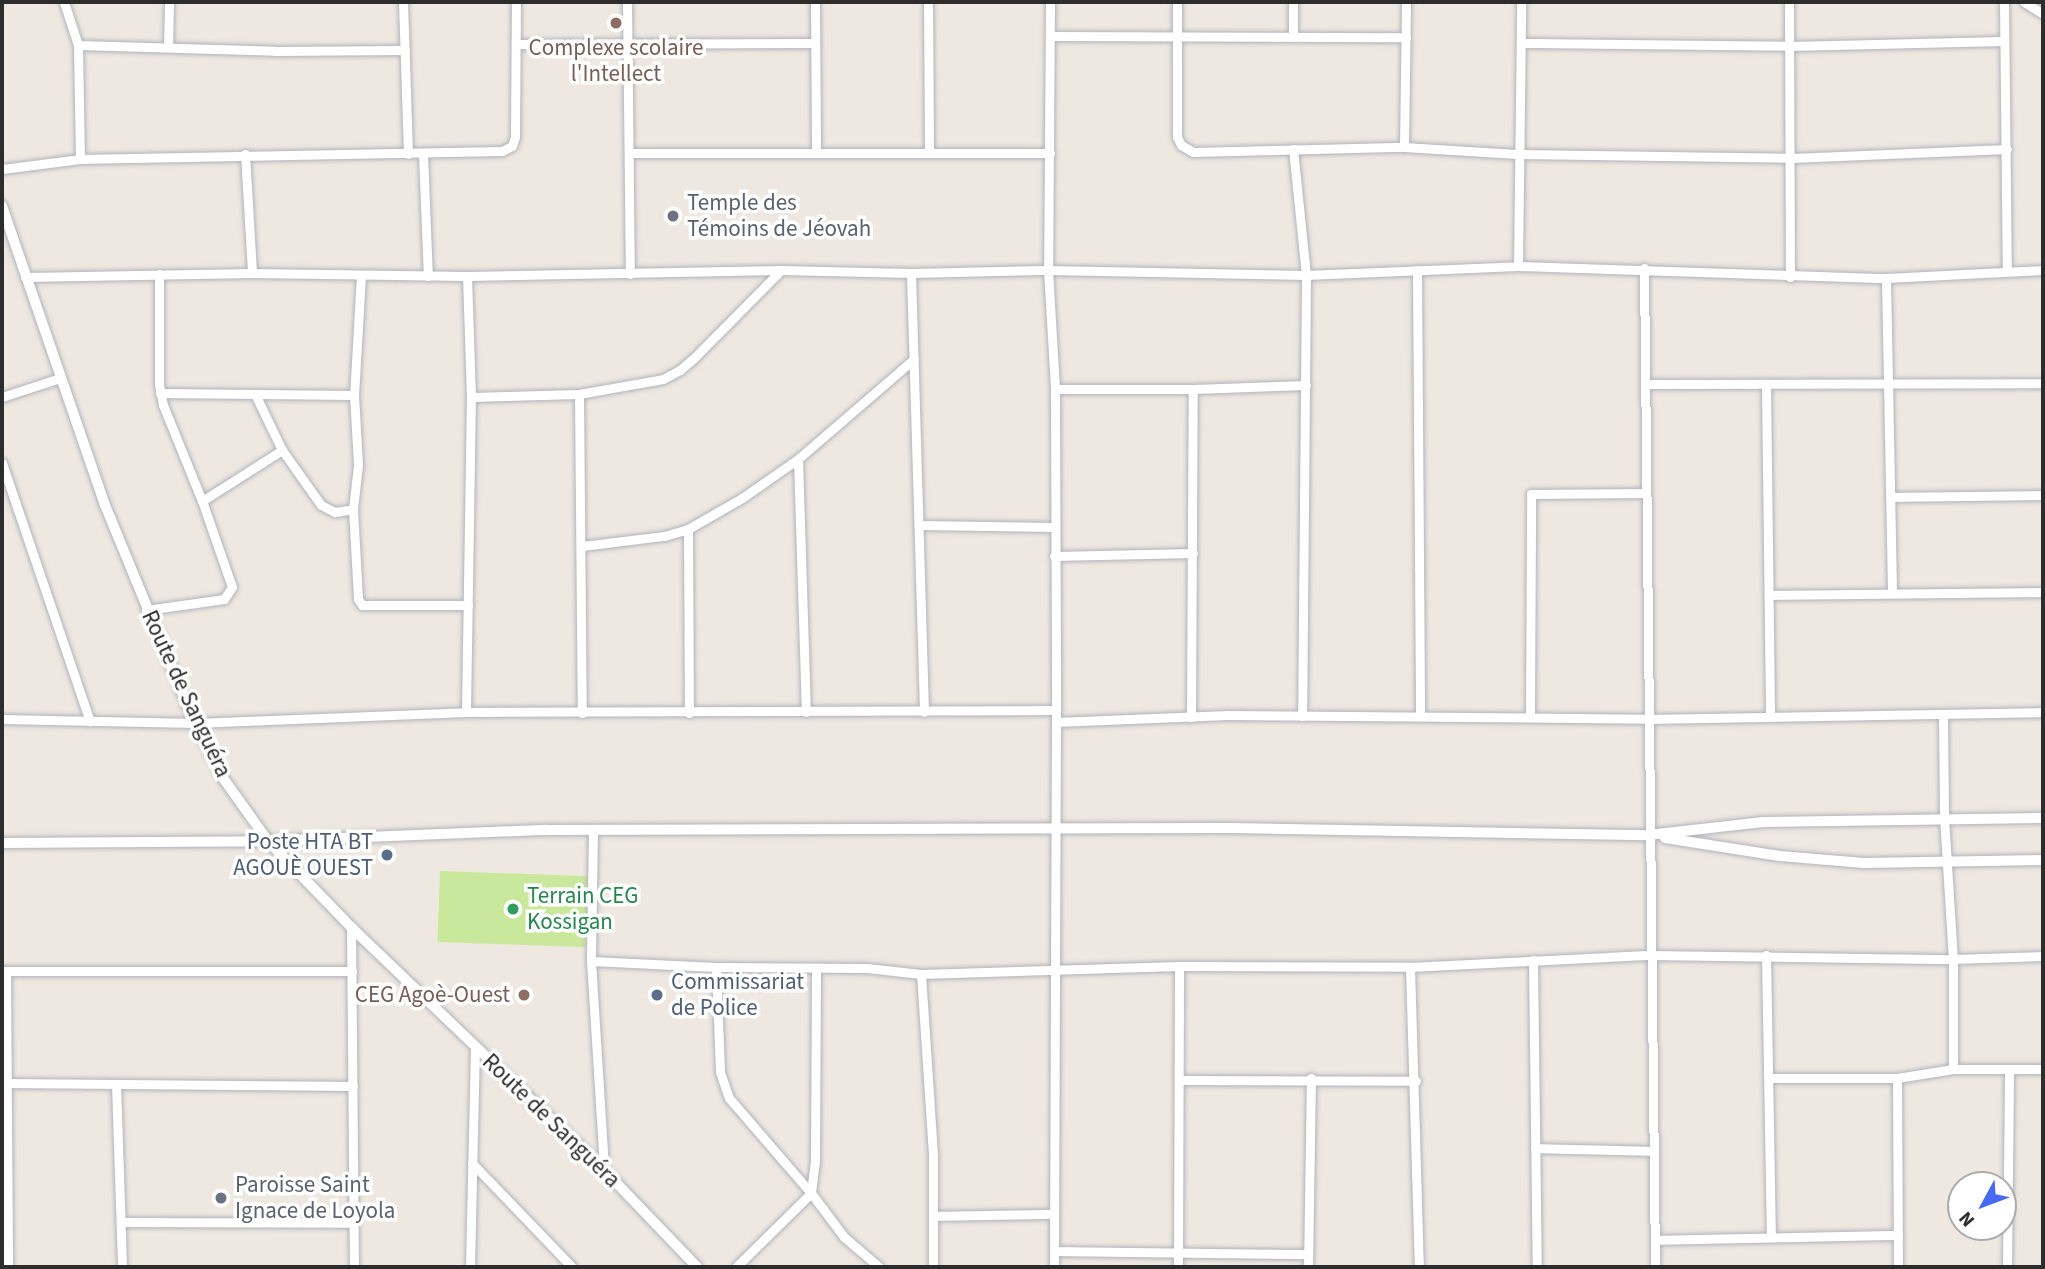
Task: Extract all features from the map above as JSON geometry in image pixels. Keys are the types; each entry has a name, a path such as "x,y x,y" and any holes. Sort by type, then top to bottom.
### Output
{"street":[{"path":"64,2 78,45 80,159"},
{"path":"168,47 169,2"},
{"path":"403,2 408,154"},
{"path":"2,169 80,159 502,151 512,146 515,137 516,2"},
{"path":"627,2 630,274"},
{"path":"815,2 816,153"},
{"path":"928,2 929,152"},
{"path":"1050,2 1048,270 1055,388 1054,1267"},
{"path":"1177,2 1177,137 1181,145 1193,152 1404,147 1517,154 1792,158 2007,149"},
{"path":"1293,2 1293,35"},
{"path":"1404,147 1406,2"},
{"path":"1518,266 1517,154 1521,2"},
{"path":"1790,2 1790,277"},
{"path":"2004,2 2007,270"},
{"path":"2024,2 2043,15"},
{"path":"1050,36 1406,37"},
{"path":"1522,43 1790,46 2004,41"},
{"path":"516,44 815,43"},
{"path":"78,45 275,51 405,50"},
{"path":"1293,149 1306,275 1302,716"},
{"path":"629,153 1050,153"},
{"path":"245,154 252,273"},
{"path":"423,154 428,276"},
{"name":"Route de Sanguéra","path":"2,206 60,378 146,610 195,723 223,778 268,841 351,928 604,1170 697,1267"},
{"path":"25,277 252,273 467,276 781,270 911,273 1048,270 1306,275 1518,266 1644,268 1790,277 1885,278 2043,270"},
{"path":"1644,268 1647,384 1648,835 1655,1267"},
{"path":"471,397 579,394 663,379 680,370 781,270"},
{"path":"1417,270 1420,715"},
{"path":"911,273 923,712"},
{"path":"146,610 224,599 230,594 232,587 160,393 159,274"},
{"path":"361,275 354,395 358,454 353,509 358,598 362,605 468,605"},
{"path":"466,712 471,397 467,276"},
{"path":"1885,278 1892,593"},
{"path":"582,547 648,540 688,528 742,498 798,459 914,359"},
{"path":"2,397 60,378"},
{"path":"1647,384 2043,383"},
{"path":"1055,388 1193,389 1306,384"},
{"path":"1766,384 1770,716"},
{"path":"1191,717 1193,389"},
{"path":"160,393 354,395"},
{"path":"255,394 282,450 321,505 335,512 353,509"},
{"path":"579,394 582,713"},
{"path":"202,501 282,450"},
{"path":"798,459 806,712"},
{"path":"2,463 90,721"},
{"path":"1530,716 1531,494 1646,493"},
{"path":"1890,497 2043,495"},
{"path":"919,525 1054,527"},
{"path":"688,528 689,713"},
{"path":"1054,556 1192,553"},
{"path":"1769,595 2043,592"},
{"path":"2,719 195,723 466,712 1056,710"},
{"path":"1056,722 1191,717 1420,715 1647,719 1943,716 2043,712"},
{"path":"1943,716 1944,817 1953,959 1953,1069"},
{"path":"2,843 268,841 593,830 1056,828 1648,835 1763,822 1944,817 2043,818"},
{"path":"593,830 591,961 604,1170"},
{"path":"1648,835 1780,856 1864,863 2043,859"},
{"path":"351,928 354,1267"},
{"path":"591,961 816,970 867,968 920,974 1179,967 1410,967 1651,955 1953,959 2043,956"},
{"path":"1766,955 1771,1237"},
{"path":"1533,960 1537,1267"},
{"path":"716,967 723,1087 738,1112 811,1193 844,1237 879,1267"},
{"path":"1178,1267 1179,967"},
{"path":"1410,967 1416,1081 1419,1267"},
{"path":"736,1267 811,1193 815,1161 816,970"},
{"path":"8,1267 4,1232 8,1083 4,971 352,971"},
{"path":"920,974 931,1110 933,1267"},
{"path":"470,1267 475,1047"},
{"path":"1770,1078 1897,1078 1953,1069 2043,1069"},
{"path":"2007,1267 2010,1070"},
{"path":"1179,1080 1311,1078 1416,1081"},
{"path":"1308,1267 1311,1078"},
{"path":"1897,1078 1898,1267"},
{"path":"8,1083 353,1086"},
{"path":"116,1084 122,1267"},
{"path":"1535,1148 1654,1152"},
{"path":"472,1163 572,1267"},
{"path":"934,1216 1053,1214"},
{"path":"122,1222 352,1223"},
{"path":"1655,1240 1898,1235"},
{"path":"1054,1251 1308,1254"}],"green space":[{"name":"Terrain CEG Kossigan","path":"440,871 588,876 585,947 438,942"}],"place":[{"name":"Complexe scolaire l'Intellect","path":"616,23"},
{"name":"Temple des Témoins de Jéovah","path":"673,216"},
{"name":"Poste HTA BT AGOUÈ OUEST","path":"387,855"},
{"name":"Terrain CEG Kossigan","path":"513,909"},
{"name":"CEG Agoè-Ouest","path":"524,995"},
{"name":"Commissariat de Police","path":"657,995"},
{"name":"Paroisse Saint Ignace de Loyola","path":"221,1198"}]}
